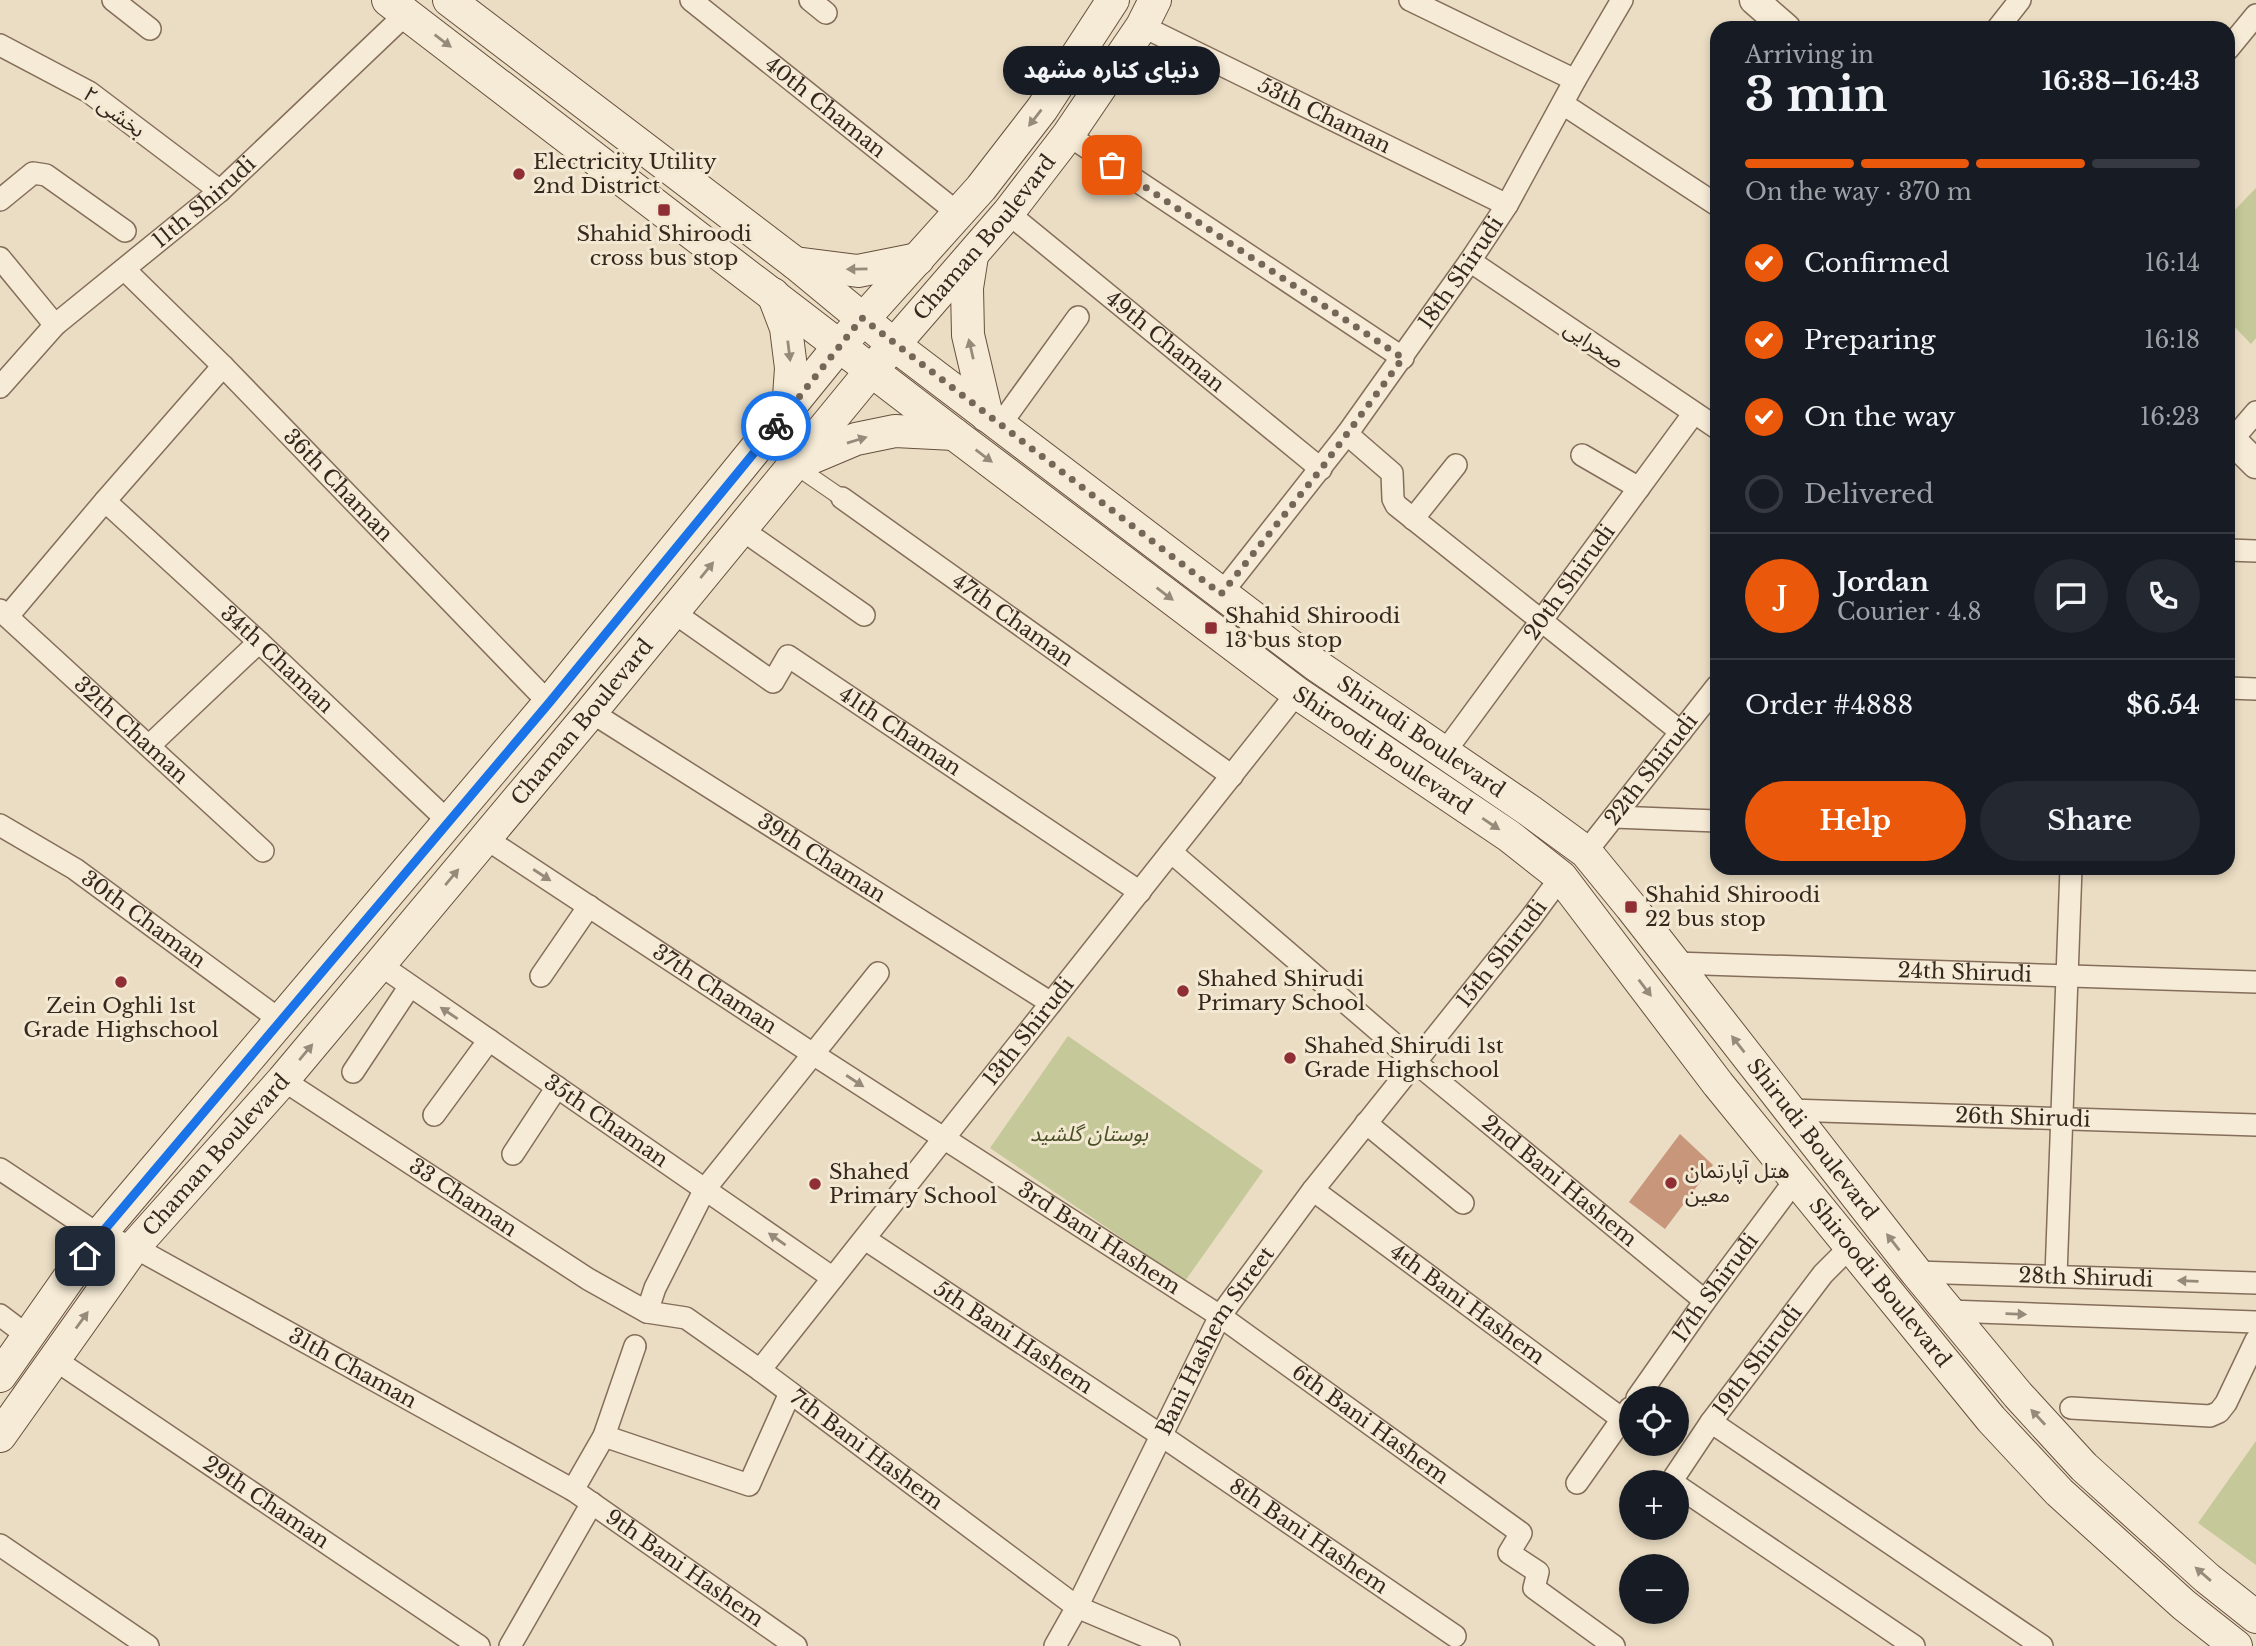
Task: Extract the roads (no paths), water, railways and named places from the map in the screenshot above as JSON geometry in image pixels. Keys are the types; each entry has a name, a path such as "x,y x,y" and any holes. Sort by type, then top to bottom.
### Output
{"main road":[{"name":"Shirudi Boulevard","path":"449,0 795,263 894,344 1221,594 1316,665 1586,852 1916,1272 2018,1395 2084,1467 2207,1578 2256,1617"},
{"name":"Chaman Boulevard","path":"0,1376 100,1235 549,703 862,318 959,214 1042,109 1113,0"},
{"name":"Shiroodi Boulevard","path":"398,6 871,371 1297,693 1509,836 1561,877 1718,1084 1991,1419 2059,1492 2184,1605 2236,1646"},
{"name":"Chaman Boulevard","path":"0,1436 134,1247 283,1080 591,712 871,371 1009,214 1068,135 1149,13"},
{"path":"972,256 967,288 968,335 993,420"},
{"path":"795,263 858,271 918,259"},
{"path":"772,293 786,328 791,368 788,411"},
{"path":"794,465 856,439 895,431 954,434"}],"street":[{"path":"113,0 150,29"},
{"name":"40th Chaman","path":"691,0 959,214"},
{"path":"1410,0 1575,80"},
{"path":"1754,0 1778,21"},
{"path":"2004,21 2020,0"},
{"name":"18th Shirudi","path":"1221,594 1321,469 1470,261 1507,205 1617,2"},
{"name":"11th Shirudi","path":"0,387 55,325 220,191 398,6"},
{"name":"53th Chaman","path":"1149,13 1507,205"},
{"path":"2235,40 2256,15"},
{"name":"بخشی ۲","path":"0,45 89,92 220,191"},
{"path":"1563,104 1710,200"},
{"path":"1068,135 1403,358"},
{"path":"0,200 33,173 38,173 46,175 125,231"},
{"name":"49th Chaman","path":"1009,214 1321,469"},
{"path":"0,258 55,325"},
{"name":"صحرایی","path":"1470,261 1710,423"},
{"name":"36th Chaman","path":"125,270 223,366 549,703"},
{"path":"993,420 1078,317"},
{"path":"4,613 223,366"},
{"path":"2235,433 2256,412"},
{"name":"20th Shirudi","path":"1444,753 1694,413"},
{"path":"1347,434 1390,471 1393,476 1394,503 1681,732"},
{"path":"2235,443 2256,464"},
{"path":"1583,455 1639,488"},
{"name":"47th Chaman","path":"794,465 1232,776"},
{"path":"1413,519 1456,465"},
{"name":"34th Chaman","path":"105,501 449,822"},
{"path":"741,529 864,615"},
{"path":"2235,550 2256,551"},
{"name":"41th Chaman","path":"673,612 772,682 789,656 1140,892"},
{"name":"32th Chaman","path":"4,613 263,850"},
{"path":"149,746 259,642"},
{"path":"2235,688 2256,689"},
{"name":"13th Shirudi","path":"760,1370 1297,693"},
{"name":"22th Shirudi","path":"1586,852 1710,696"},
{"name":"39th Chaman","path":"591,712 1051,1003"},
{"path":"1614,817 1710,821"},
{"name":"30th Chaman","path":"0,825 75,869 280,1020"},
{"name":"37th Chaman","path":"485,838 944,1138"},
{"name":"2nd Bani Hashem","path":"1171,852 1415,1062 1705,1301"},
{"path":"2056,1276 2071,875"},
{"name":"15th Shirudi","path":"1415,1062 1561,877"},
{"path":"541,976 589,906"},
{"name":"24th Shirudi","path":"1675,963 2256,982"},
{"name":"35th Chaman","path":"379,964 833,1278"},
{"path":"647,1312 655,1288 705,1189 878,973"},
{"path":"353,1072 410,986"},
{"path":"434,1115 489,1040"},
{"name":"Bani Hashem Street","path":"1055,1646 1077,1607 1220,1316 1313,1190 1415,1062"},
{"name":"33 Chaman","path":"283,1080 588,1279 647,1312"},
{"path":"513,1154 557,1087"},
{"name":"26th Shirudi","path":"1789,1110 2256,1125"},
{"path":"1366,1123 1463,1203"},
{"name":"3rd Bani Hashem","path":"944,1138 1220,1316"},
{"name":"31th Chaman","path":"0,1169 100,1235 134,1247 573,1490"},
{"name":"17th Shirudi","path":"1645,1386 1796,1180"},
{"name":"4th Bani Hashem","path":"1313,1190 1619,1408"},
{"name":"5th Bani Hashem","path":"865,1239 1162,1436"},
{"name":"19th Shirudi","path":"1681,1470 1711,1422 1823,1274 1852,1246"},
{"name":"28th Shirudi","path":"1916,1272 2256,1283"},
{"name":"28th Shirudi","path":"1948,1311 2256,1322"},
{"name":"7th Bani Hashem","path":"647,1312 686,1318 790,1392 1077,1607 1169,1646"},
{"path":"0,1315 29,1337"},
{"name":"6th Bani Hashem","path":"1220,1316 1521,1533 1509,1553 1538,1572 1534,1588 1614,1646"},
{"path":"2071,1408 2210,1416 2219,1412 2226,1403 2256,1340"},
{"path":"573,1490 604,1436 635,1346"},
{"name":"29th Chaman","path":"54,1359 479,1646"},
{"path":"604,1436 749,1485 790,1392"},
{"path":"1711,1422 2042,1646"},
{"path":"1577,1483 1619,1423"},
{"name":"8th Bani Hashem","path":"1162,1436 1455,1636"},
{"name":"9th Bani Hashem","path":"573,1490 796,1646"},
{"path":"1689,1494 1914,1646"},
{"path":"510,1646 592,1503"},
{"path":"0,1545 148,1646"}],"place":[{"name":"دنیای کناره مشهد","path":"1112,165"},
{"name":"Electricity Utility 2nd District","path":"519,174"},
{"name":"Shahid Shiroodi cross bus stop","path":"664,210"},
{"name":"Shahid Shiroodi 13 bus stop","path":"1211,628"},
{"name":"Shahid Shiroodi 22 bus stop","path":"1631,907"},
{"name":"Zein Oghli 1st Grade Highschool","path":"121,982"},
{"name":"Shahed Shirudi Primary School","path":"1183,991"},
{"name":"Shahed Shirudi 1st Grade Highschool","path":"1290,1058"},
{"name":"هتل آپارتمان معین","path":"1671,1183"},
{"name":"Shahed Primary School","path":"815,1184"}],"park label":[{"name":"بوستان گلشید","path":"1089,1134"}]}
